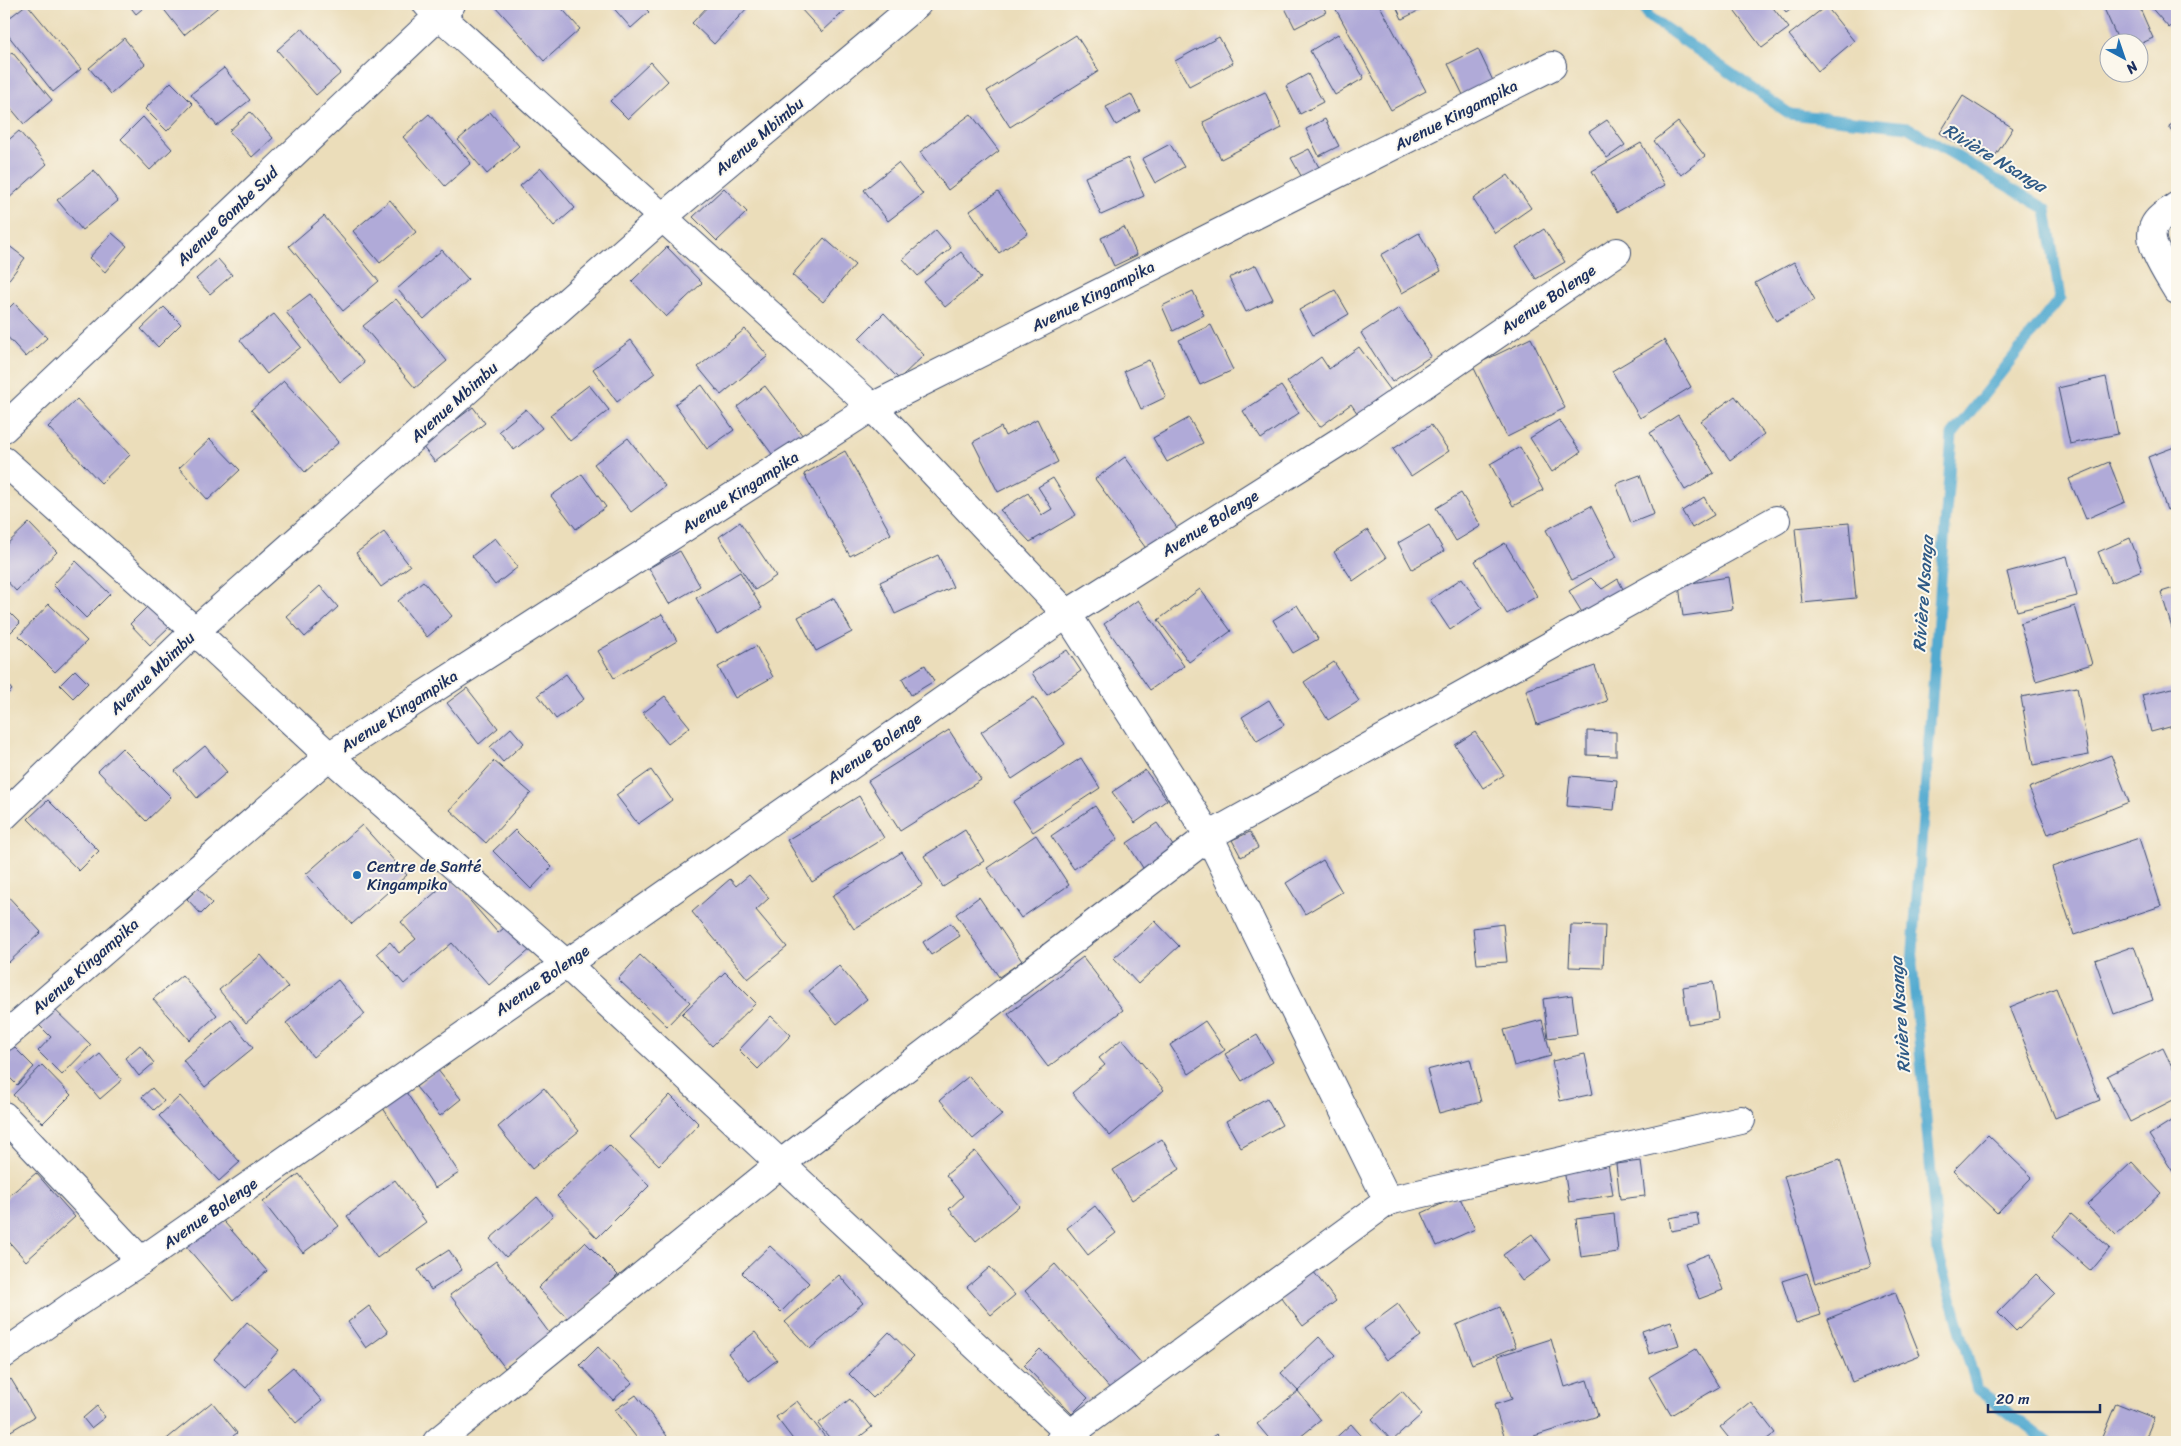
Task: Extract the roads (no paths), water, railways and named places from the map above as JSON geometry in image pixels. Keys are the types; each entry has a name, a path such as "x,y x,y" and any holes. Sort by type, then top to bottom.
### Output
{"street":[{"name":"Avenue Mbimbu","path":"4,816 195,631 664,216 917,4"},
{"path":"439,7 872,406 1067,614 1210,836 1388,1201"},
{"name":"Avenue Gombe Sud","path":"4,428 439,7"},
{"name":"Avenue Kingampika","path":"4,1037 328,756 872,406 1552,66"},
{"path":"2177,206 2158,221 2151,233 2156,252 2177,290"},
{"name":"Avenue Bolenge","path":"4,1354 141,1261 1067,614 1347,436 1618,252"},
{"path":"4,461 195,631 328,756 565,963 1070,1440 1388,1201 1741,1120"},
{"path":"437,1442 780,1165 1210,836 1776,520"},
{"path":"4,1116 141,1261"}],"waterway":[{"name":"Rivière Nsanga","path":"1644,4 1648,16 1790,114 1907,127 2046,209 2060,298 1952,435 1912,963 1938,1252 1977,1389 2047,1442"}],"place":[{"name":"Centre de Santé Kingampika","path":"357,875"}]}
